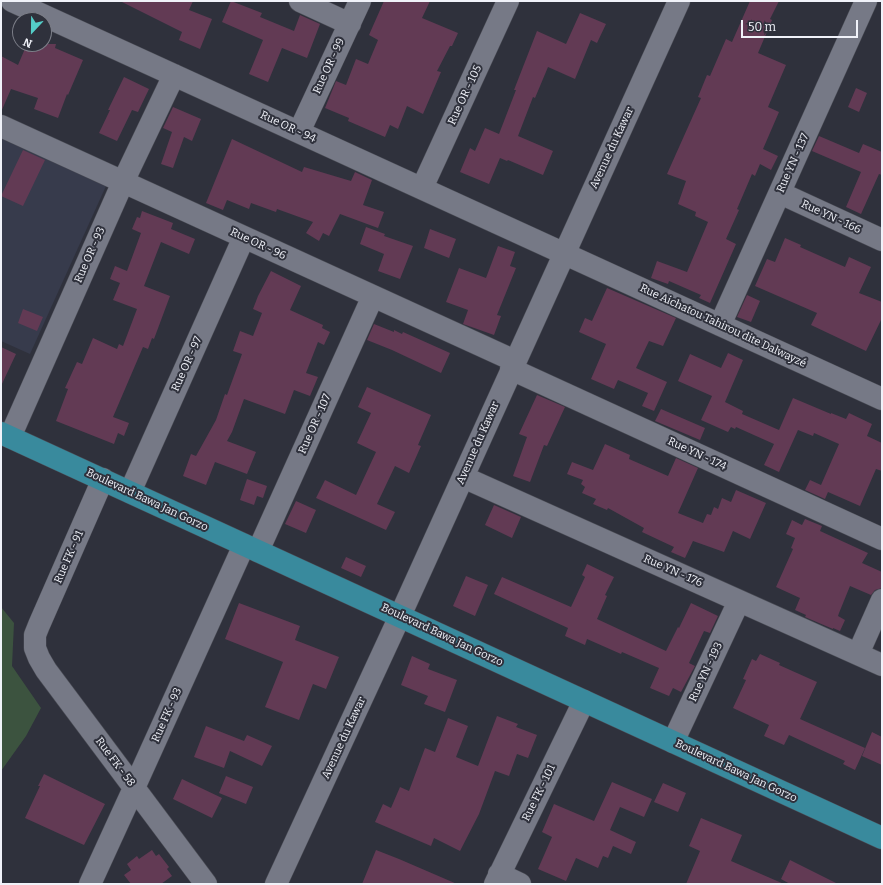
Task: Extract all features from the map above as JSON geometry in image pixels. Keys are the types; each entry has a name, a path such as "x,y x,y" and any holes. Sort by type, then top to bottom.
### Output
{"main road":[{"name":"Boulevard Bawa Jan Gorzo","path":"5,435 882,838"}],"street":[{"name":"Rue OR - 94","path":"12,1 564,253"},
{"path":"300,1 350,24"},
{"name":"Rue OR - 99","path":"298,132 360,1"},
{"name":"Rue OR - 105","path":"422,188 508,1"},
{"name":"Avenue du Kawar","path":"276,884 400,616 679,1"},
{"name":"Rue YN - 137","path":"720,325 866,1"},
{"name":"Rue OR - 93","path":"5,435 174,75"},
{"name":"Rue OR - 96","path":"1,126 373,296 513,365"},
{"name":"Rue YN - 166","path":"780,193 882,240"},
{"name":"Rue OR - 97","path":"130,492 244,237"},
{"name":"Rue Aichatou Tahirou dite Dalwayzé","path":"564,253 882,399"},
{"name":"Rue OR - 107","path":"251,548 373,296"},
{"name":"Rue YN - 174","path":"513,365 882,539"},
{"name":"Rue YN - 176","path":"463,477 882,665"},
{"name":"Rue FK - 91","path":"35,635 103,479"},
{"name":"Rue FK - 93","path":"90,884 134,788 251,548"},
{"path":"858,654 882,600"},
{"name":"Rue YN - 193","path":"673,742 739,601"},
{"name":"Rue FK - 58","path":"35,635 35,648 38,658 46,670 206,884"},
{"name":"Rue FK - 101","path":"497,879 584,701"},
{"path":"497,879 520,884"}],"shaded area":[{"path":"1,138 106,186 30,354 1,341"}],"green space":[{"path":"1,607 14,623 12,666 41,708 26,736 1,771"}],"building":[{"path":"120,1 193,1 189,10 212,19 200,49 179,40 182,32"},
{"path":"231,1 262,13 260,17 294,31 300,15 320,24 307,58 282,48 268,82 249,74 263,40 222,22"},
{"path":"384,1 430,1 422,18 458,33 437,71 441,72 423,114 407,106 398,129 390,125 385,137 348,121 349,118 325,108 336,81 346,85 356,59 368,64 378,40 369,35"},
{"path":"750,1 779,1 770,19 772,20 758,53 786,65 768,107 779,112 763,149 778,156 771,170 760,164 755,176 752,174 737,209 739,210 726,239 736,244 710,303 699,298 701,295 669,281 668,284 651,278 657,261 687,272 708,222 695,216 696,212 678,204 686,181 667,174 701,98 698,97 707,75 710,76 726,39 732,42"},
{"path":"580,13 606,24 597,43 591,40 575,79 548,67 535,98 533,97 518,136 553,151 543,175 500,158 489,184 460,172 470,148 475,151 485,128 499,134 537,31 566,44"},
{"path":"52,44 56,44 55,48 83,60 68,95 67,94 58,118 34,109 38,98 11,89 1,112 1,56 18,65 24,52 52,52"},
{"path":"124,77 149,89 138,112 132,110 117,141 99,133"},
{"path":"856,88 867,93 859,112 848,107"},
{"path":"173,107 201,119 192,141 184,137 173,168 161,164 172,132 163,128"},
{"path":"819,136 859,153 863,144 882,152 882,175 879,174 861,214 846,207 861,172 812,151"},
{"path":"232,139 302,172 304,167 351,181 355,172 372,180 363,205 384,212 378,228 340,214 329,236 323,233 319,241 306,233 313,222 277,209 276,212 251,203 249,209 227,200 223,210 206,203"},
{"path":"23,150 45,160 23,206 1,196"},
{"path":"142,211 173,223 171,229 195,239 189,254 161,242 144,286 170,296 154,339 152,338 148,349 143,347 113,417 129,423 124,436 118,433 114,444 56,421 68,389 65,388 77,362 82,364 93,338 117,349 119,344 123,346 137,309 113,300 120,283 110,279 115,266 127,271 141,233 132,229 137,217 140,218"},
{"path":"366,227 385,234 384,236 413,246 400,279 378,271 384,254 360,244"},
{"path":"430,229 456,239 449,258 424,248"},
{"path":"785,238 801,245 800,247 845,267 849,257 871,267 859,293 882,302 882,318 866,351 811,325 817,313 755,286 767,259 775,262"},
{"path":"498,246 515,252 510,266 516,268 497,315 501,316 494,335 463,324 468,310 446,302 459,268 486,278"},
{"path":"271,271 301,286 290,310 323,325 322,328 330,332 324,345 318,342 306,373 318,377 310,396 294,390 285,414 244,399 232,432 227,441 256,452 247,474 215,462 206,485 183,476 191,454 196,456 216,420 225,394 227,395 242,354 233,351 240,331 253,336 262,313 253,309"},
{"path":"607,288 676,318 663,346 649,341 636,368 667,382 654,411 642,406 648,393 618,380 614,389 591,379 606,344 579,332 585,318 592,321"},
{"path":"747,295 760,301 751,322 737,317"},
{"path":"23,309 43,317 37,331 18,323"},
{"path":"374,324 394,332 394,330 402,334 403,332 450,353 441,373 367,340"},
{"path":"1,347 16,354 1,386"},
{"path":"728,353 743,360 725,402 743,411 742,414 779,430 793,398 846,419 849,413 872,424 867,436 882,443 882,471 876,469 860,506 828,492 825,499 805,490 810,480 821,485 839,444 814,433 813,436 798,430 779,472 764,465 774,444 736,427 735,429 731,427 728,432 701,420 712,396 678,381 690,354 721,368"},
{"path":"367,387 431,415 418,445 421,446 409,473 395,466 377,504 395,512 386,530 316,498 325,480 356,495 376,452 357,443 371,413 358,407"},
{"path":"537,395 565,407 547,446 544,445 530,482 513,476 527,437 519,434"},
{"path":"661,409 705,428 700,440 655,421"},
{"path":"605,444 630,455 629,459 668,476 676,458 698,468 678,513 703,523 707,514 711,515 714,507 718,509 722,498 731,502 736,490 766,503 750,539 733,531 724,552 693,541 685,558 671,552 674,547 642,532 644,528 608,508 607,510 593,504 596,499 582,493 585,487 581,484 583,480 567,474 572,462 593,470"},
{"path":"247,479 267,486 263,498 257,496 254,505 240,500"},
{"path":"296,501 316,510 306,533 285,524"},
{"path":"494,505 521,517 512,538 485,525"},
{"path":"805,519 822,526 820,531 868,553 862,563 882,572 882,588 875,590 871,595 850,586 838,616 845,620 840,631 805,617 806,615 795,610 800,598 776,587 793,549 791,548 795,538 786,534 792,520 802,525"},
{"path":"346,557 366,566 361,577 341,568"},
{"path":"587,564 614,577 605,595 607,596 597,619 666,651 691,603 718,616 710,633 704,631 689,663 695,666 681,692 673,688 669,696 650,688 659,668 622,652 621,654 587,639 585,645 565,636 568,628 494,594 502,577 571,607 585,577 582,575"},
{"path":"466,576 488,585 475,616 453,606"},
{"path":"239,603 300,626 295,640 339,657 326,689 313,684 299,720 265,707 283,662 225,639"},
{"path":"760,654 780,663 779,665 817,682 800,719 865,748 855,770 843,764 845,761 789,735 784,745 764,736 769,725 733,708 746,680 743,679 752,659 756,661"},
{"path":"412,656 430,664 428,669 457,680 445,712 424,704 428,696 401,685"},
{"path":"497,716 518,724 516,727 537,735 528,758 517,754 509,776 495,771 479,814 460,851 434,838 431,846 375,822 383,804 391,808 400,787 409,791 425,748 435,752 448,718 468,726 456,757 478,766"},
{"path":"206,726 244,741 247,735 272,746 262,766 230,751 224,768 194,757"},
{"path":"872,732 882,737 882,765 862,756"},
{"path":"44,774 105,804 84,845 25,818"},
{"path":"226,776 253,787 246,804 219,793"},
{"path":"182,779 222,798 212,818 173,799"},
{"path":"612,782 652,799 644,817 620,807 610,830 636,842 631,854 613,846 608,858 603,856 598,868 576,858 566,881 538,869 552,837 542,832 554,804 594,821"},
{"path":"663,783 686,793 678,812 654,802"},
{"path":"701,818 742,835 731,861 784,884 686,884 700,851 689,846"},
{"path":"152,850 156,856 159,854 169,867 167,869 172,876 161,884 131,884 124,875 131,870 127,864 137,856 139,859"},
{"path":"376,850 399,859 457,884 362,884"},
{"path":"790,860 838,884 790,884 781,879"}]}
